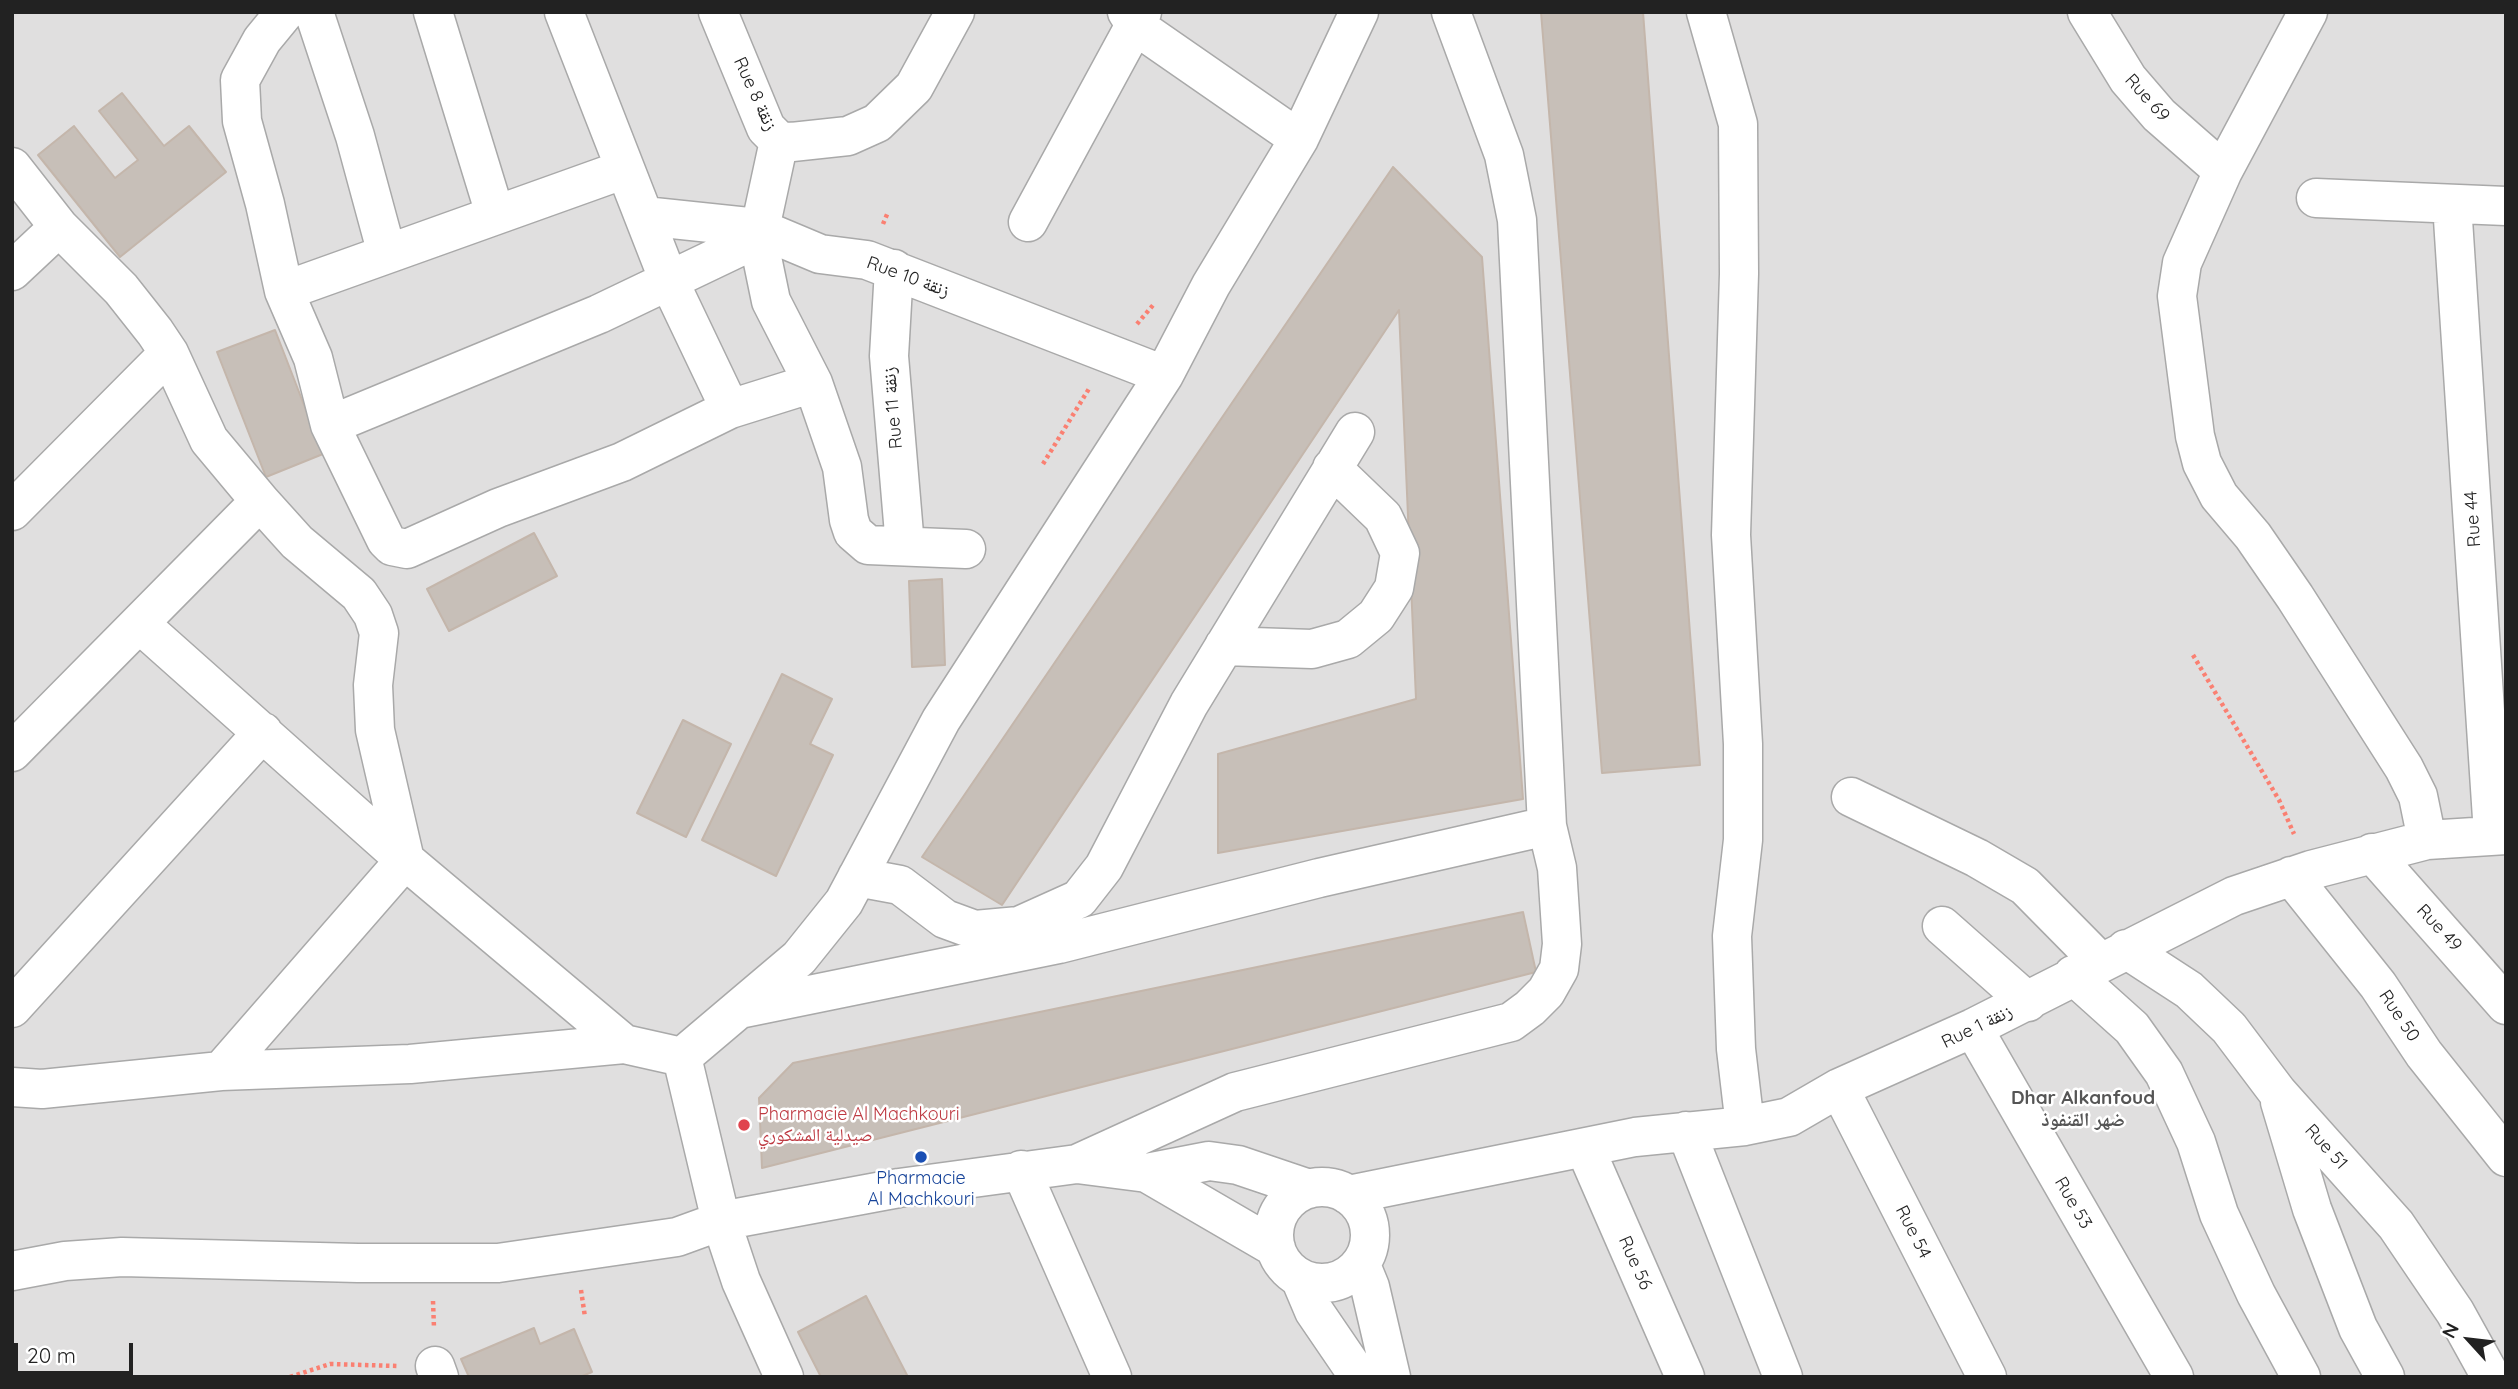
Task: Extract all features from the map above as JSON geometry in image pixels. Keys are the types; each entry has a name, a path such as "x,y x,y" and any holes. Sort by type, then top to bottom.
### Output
{"street":[{"path":"285,12 248,61 238,92 242,121 265,204 284,291 313,358 330,425 386,540 399,549 407,549 498,508 622,461 730,409 813,383"},
{"path":"314,12 355,136 387,254"},
{"path":"433,12 495,214"},
{"path":"564,12 670,281 730,409"},
{"name":"Rue 8 زنقة","path":"718,12 766,128 779,141 820,141 866,129 893,111 919,79 955,12"},
{"path":"682,1057 799,958 844,902 941,720 1164,375 1211,285 1299,139 1359,12"},
{"path":"1077,1164 1236,1092 1463,1037 1511,1022 1530,1009 1546,992 1559,969 1562,944 1557,868 1547,826 1517,220 1504,155 1451,12"},
{"path":"1706,12 1738,124 1738,274 1731,535 1743,744 1743,840 1732,936 1737,1048 1745,1126"},
{"name":"Rue 69","path":"2087,12 2128,79 2159,115 2223,171"},
{"path":"2308,12 2223,171 2189,242 2178,281 2181,335 2197,446 2219,496 2253,536 2295,597 2404,768 2420,803 2427,840"},
{"path":"1028,222 1135,17 1299,139"},
{"path":"779,141 758,233 771,301 813,383 842,467 853,532 868,545 966,549"},
{"path":"12,167 59,227 121,289 169,353 209,440 297,542 359,594 373,615 379,634 373,685 375,730 405,859"},
{"path":"284,291 625,169"},
{"path":"2316,198 2506,206"},
{"name":"Rue 44","path":"2452,204 2500,835"},
{"name":"Rue 10 زنقة","path":"643,216 758,233 820,254 867,260 1164,375"},
{"path":"12,271 59,227"},
{"path":"330,425 599,314 670,281 758,233"},
{"name":"Rue 11 زنقة","path":"894,269 889,356 905,546"},
{"path":"12,511 169,353"},
{"path":"857,877 901,885 945,919 975,930 1019,926 1074,903 1092,886 1109,858 1189,704 1355,432"},
{"path":"1224,646 1312,649 1348,639 1376,617 1394,588 1400,553 1383,517 1332,468"},
{"path":"12,752 141,625 260,502"},
{"path":"141,625 405,859 624,1044"},
{"path":"12,1008 263,732"},
{"path":"1851,797 1978,858 2019,882 2045,904 2100,962 2126,1022 2146,1044 2164,1073 2196,1142 2219,1214 2256,1294 2301,1377"},
{"path":"736,1010 1059,944 1320,878 1547,826"},
{"name":"Rue 1 زنقة","path":"1348,1195 1635,1137 1745,1126 1789,1117 1839,1088 2028,1002 2100,962 2234,897 2301,873 2427,840 2500,835"},
{"name":"Rue 49","path":"2372,853 2506,1005"},
{"path":"221,1071 405,859"},
{"name":"Rue 50","path":"2301,873 2424,1054 2506,1157"},
{"path":"1942,926 2028,1002"},
{"name":"Rue 51","path":"2100,962 2179,982 2216,1013 2277,1093 2396,1225 2455,1312 2491,1377"},
{"name":"Rue 53","path":"1973,1028 2174,1377"},
{"path":"12,1087 42,1089 221,1071 410,1064 624,1044 682,1057"},
{"path":"682,1057 721,1221 741,1280 784,1377"},
{"name":"Rue 54","path":"1839,1088 1987,1377"},
{"path":"2277,1093 2312,1209 2358,1328 2385,1377"},
{"path":"1686,1131 1783,1377"},
{"name":"Rue 56","path":"1585,1148 1685,1377"},
{"path":"12,1271 65,1261 122,1258 498,1263 677,1237 721,1221 899,1188 1021,1170 1077,1164 1147,1173 1209,1161 1238,1165 1309,1189 1335,1188 1348,1195 1363,1209 1370,1287 1391,1377"},
{"path":"1021,1170 1112,1377"},
{"path":"1147,1173 1276,1248 1289,1270 1300,1278 1322,1283 1343,1278 1366,1248 1434,1177"},
{"path":"1276,1248 1278,1215 1291,1198 1309,1189"},
{"path":"1300,1278 1314,1311 1359,1377"}],"path":[{"path":"2193,656 2279,800 2301,873"},
{"path":"290,1377 330,1364 437,1371 432,1262"}],"shaded area":[{"path":"12,12 2506,12 2506,1377 12,1377"}],"building":[{"path":"1541,12 1643,12 1700,765 1602,773"},
{"path":"122,93 164,146 189,126 226,172 120,257 38,155 74,126 115,178 138,160 99,111"},
{"path":"1393,167 1482,257 1523,799 1218,853 1218,754 1416,699 1399,310 1002,905 922,857"},
{"path":"275,330 323,454 266,477 217,352"},
{"path":"534,533 557,576 449,631 427,589"},
{"path":"942,579 945,665 912,667 909,581"},
{"path":"782,674 832,699 810,744 833,755 776,876 702,840"},
{"path":"683,720 731,744 686,837 637,813"},
{"path":"1523,912 1536,972 762,1168 759,1098 793,1063"},
{"path":"866,1296 908,1377 821,1377 798,1332"},
{"path":"534,1328 540,1344 574,1329 592,1372 580,1377 469,1377 461,1359"}],"place":[{"name":"Pharmacie Al Machkouri صيدلية المشكوري","path":"744,1125"},
{"name":"Pharmacie Al Machkouri","path":"921,1157"}],"district":[{"name":"Dhar Alkanfoud ضهر القنفوذ","path":"2083,1109"}]}
